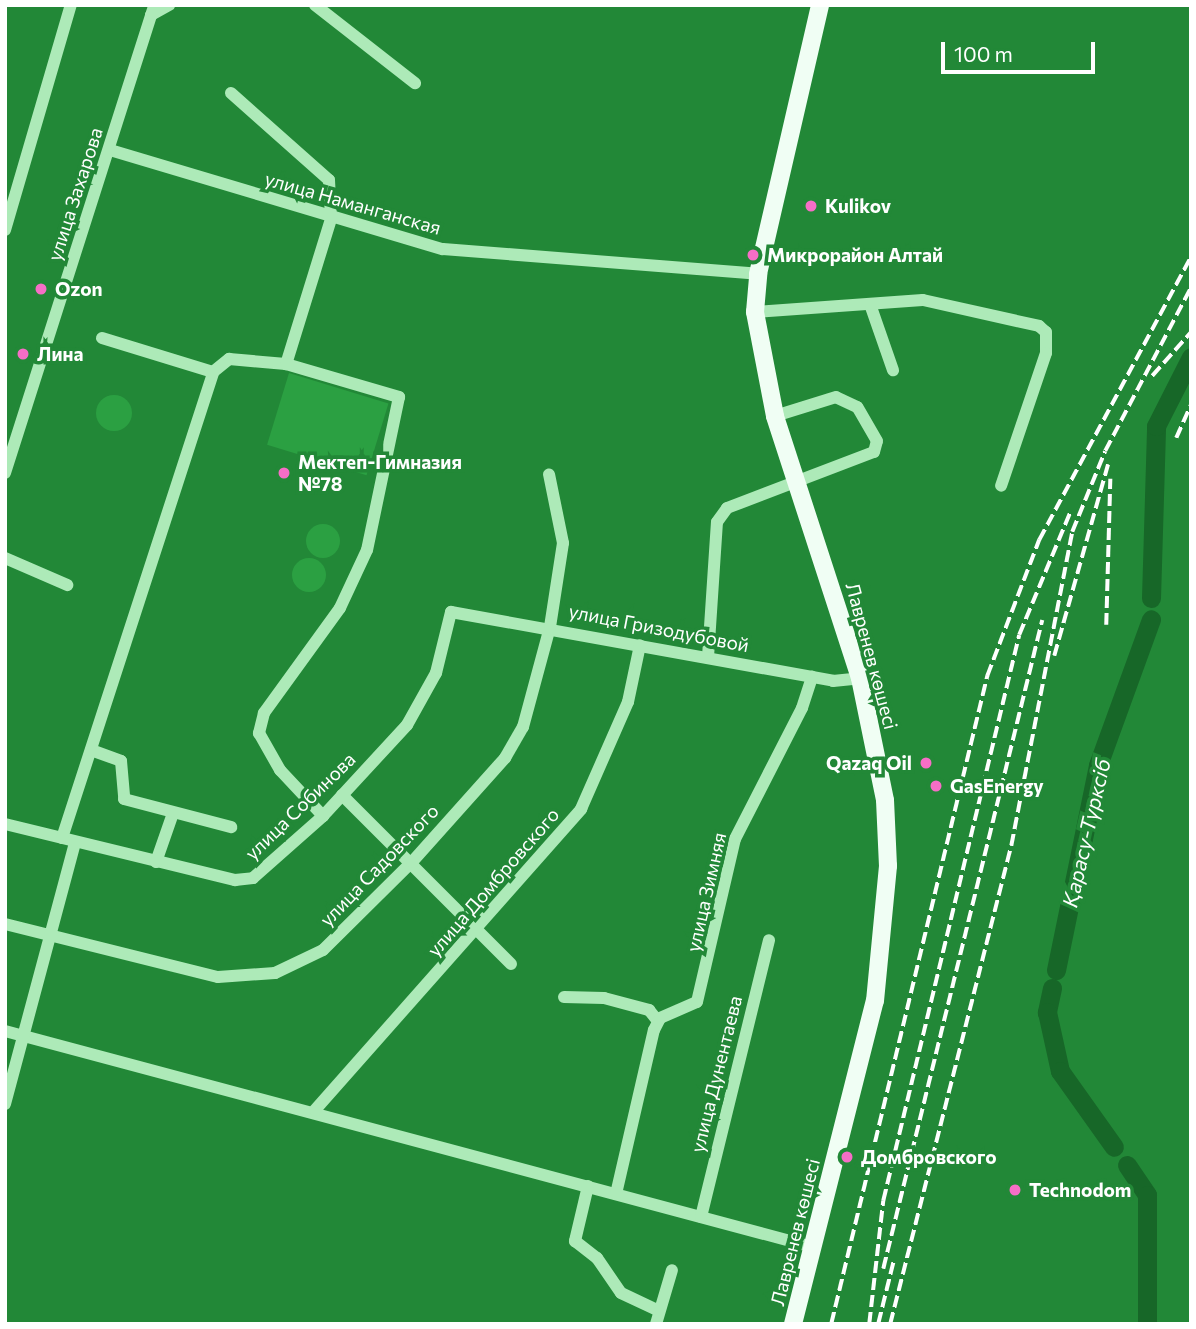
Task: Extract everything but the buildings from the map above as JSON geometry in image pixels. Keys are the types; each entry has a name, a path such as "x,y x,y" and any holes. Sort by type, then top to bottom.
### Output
{"main road":[{"name":"Лавренев көшесі","path":"793,1324 884,946 885,800 860,678 775,416 755,312 758,274 820,5"}],"street":[{"path":"5,230 71,5"},
{"path":"152,10 169,5"},
{"path":"315,5 415,83"},
{"name":"улица Захарова","path":"5,473 110,150 152,10"},
{"path":"231,93 325,175 331,219 286,364"},
{"name":"улица Наманганская","path":"110,150 331,219 443,249 758,274"},
{"path":"755,312 872,307 923,300 976,307 1026,319 1046,332 1046,353 1001,486"},
{"path":"872,307 893,370"},
{"path":"102,338 213,372"},
{"path":"5,1104 50,936 69,840 91,750 213,372 229,359 286,364 399,397 367,550 340,608 264,713 258,733 280,770 323,816"},
{"path":"708,657 717,522 727,508 874,452 877,441 857,407 836,397 775,416"},
{"name":"улица Садовского","path":"5,924 218,977 275,973 323,950 412,862 505,758 523,727 550,627 563,543 549,474"},
{"path":"5,558 67,584"},
{"name":"улица Собинова","path":"5,824 235,880 253,878 323,816 422,703 451,612"},
{"name":"улица Гризодубовой","path":"451,612 550,627 811,677 860,678"},
{"name":"улица Домбровского","path":"315,1110 582,809 600,777 628,702 639,645"},
{"name":"улица Зимняя","path":"658,1021 697,1003 736,839 803,708 811,677"},
{"path":"91,750 121,761 124,799 172,816 231,827"},
{"path":"342,795 479,927 512,964"},
{"path":"156,862 172,816"},
{"name":"улица Дунентаева","path":"701,1217 769,940"},
{"path":"564,997 604,998 649,1010 658,1021 630,1147 616,1194"},
{"path":"5,1031 315,1110 813,1247"},
{"path":"588,1186 575,1241 597,1258 621,1293 658,1317 672,1270"}],"green space":[{"path":"289,373 388,403 367,475 267,445"},
{"path":"114,395 126,401 132,413 126,425 114,431 102,425 96,413 102,401"},
{"path":"323,524 335,529 340,541 335,553 323,558 311,553 306,541 311,529"},
{"path":"309,558 321,563 326,575 321,587 309,592 297,587 292,575 297,563"}],"waterway":[{"name":"Қарасу-Түрксіб","path":"1151,598 1156,426 1191,357"},
{"name":"Қарасу-Түрксіб","path":"1056,970 1098,765 1151,619"},
{"name":"Қарасу-Түрксіб","path":"1052,988 1047,1012 1060,1071 1114,1147"},
{"name":"Қарасу-Түрксіб","path":"1127,1165 1147,1195 1147,1324"}],"railway":[{"path":"831,1324 987,676 1039,540 1191,256"},
{"path":"890,1324 1011,846 1072,532 1105,451 1191,287"},
{"path":"1152,376 1191,332"},
{"path":"1176,438 1191,405"},
{"path":"1054,656 1108,464"},
{"path":"1106,625 1110,479"},
{"path":"869,1324 883,1201 1019,635 1071,510"},
{"path":"883,1269 1042,620"},
{"path":"878,1324 894,1259"}],"place":[{"name":"Kulikov","path":"811,206"},
{"name":"Микрорайон Алтай","path":"753,255"},
{"name":"Ozon","path":"41,289"},
{"name":"Лина","path":"23,354"},
{"name":"Мектеп-Гимназия №78","path":"284,473"},
{"name":"Qazaq Oil","path":"926,763"},
{"name":"GasEnergy","path":"936,786"},
{"name":"Домбровского","path":"847,1157"},
{"name":"Technodom","path":"1015,1190"}]}
